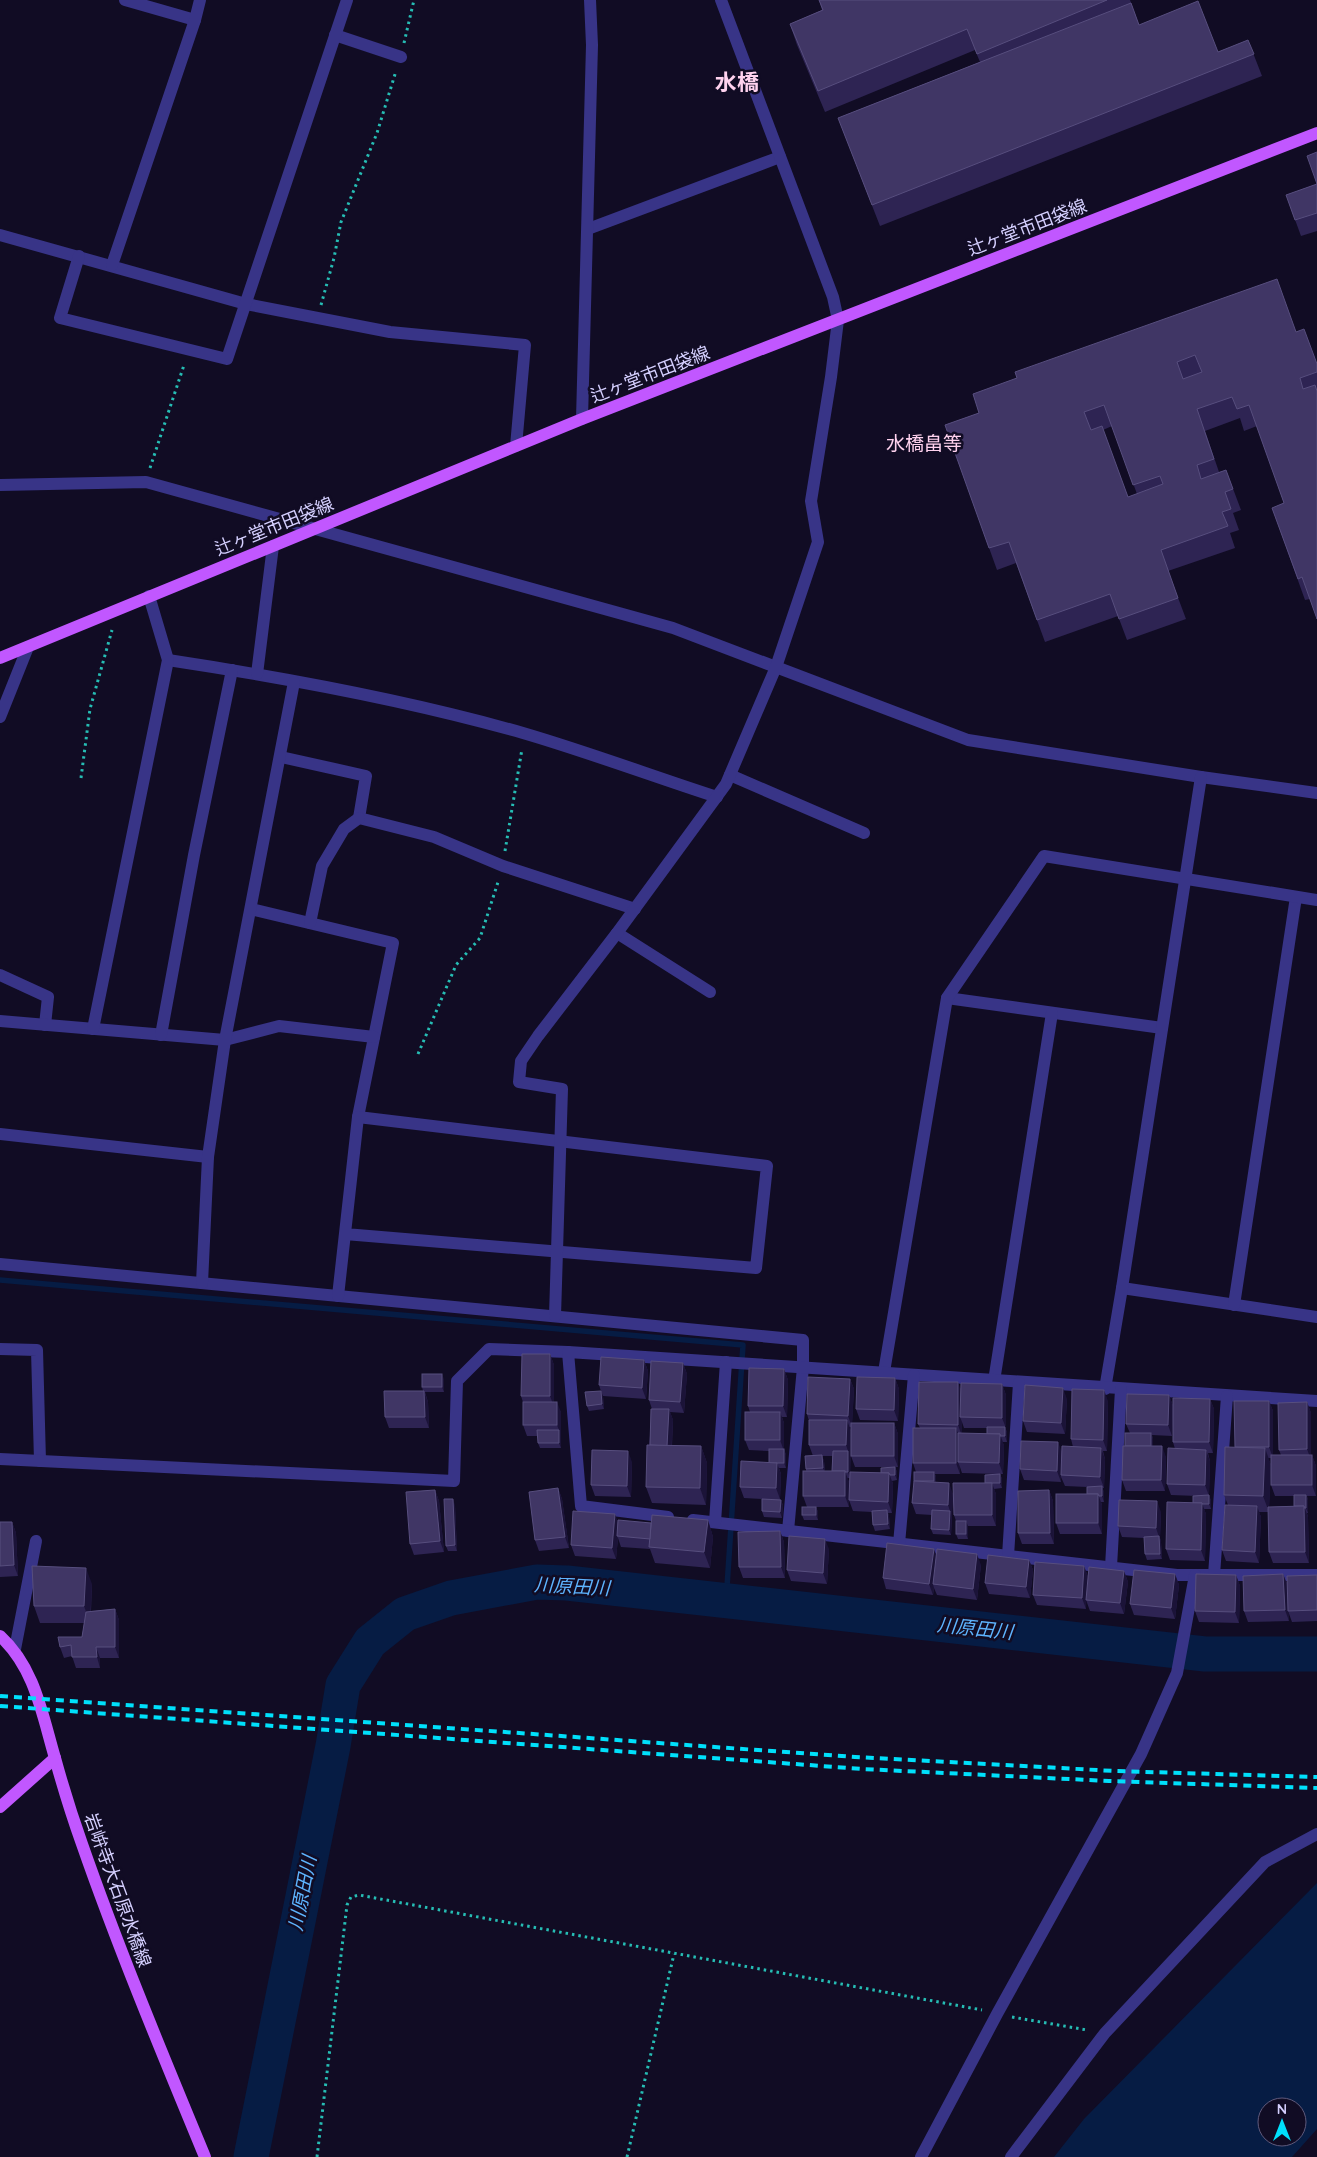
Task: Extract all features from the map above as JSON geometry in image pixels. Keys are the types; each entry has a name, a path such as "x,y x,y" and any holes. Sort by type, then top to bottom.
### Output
{"main road":[{"name":"辻ヶ堂市田袋線","path":"0,658 582,419 1317,133"},
{"name":"岩峅寺大石原水橋線","path":"0,1636 14,1649 24,1664 38,1699 81,1843 127,1968 205,2157"},
{"path":"0,1807 55,1758"}],"street":[{"path":"125,0 195,20"},
{"path":"112,265 195,20 200,0"},
{"path":"79,256 60,318 227,359 346,0"},
{"path":"582,419 592,45 590,0"},
{"path":"556,1316 562,1089 519,1082 521,1061 538,1036 618,933 717,797 730,775 776,667 818,542 810,501 831,377 838,320 833,297 721,0"},
{"path":"335,35 401,56"},
{"path":"588,229 780,156"},
{"path":"0,235 246,304 390,332 525,345 516,446"},
{"path":"0,486 146,482 673,628 968,740 1201,777 1317,793"},
{"path":"257,674 273,546"},
{"path":"93,1029 168,660 149,596"},
{"path":"0,717 28,647"},
{"path":"168,660 257,674 434,710 524,733 717,797"},
{"path":"161,1034 194,855 232,670"},
{"path":"202,1283 208,1158 225,1040 294,682"},
{"path":"281,757 366,776 359,818 344,829 322,866 310,924"},
{"path":"730,775 864,833"},
{"path":"1105,1388 1201,777"},
{"path":"359,818 434,837 503,866 635,909"},
{"path":"884,1372 947,998 1044,856 1317,900"},
{"path":"1234,1305 1296,897"},
{"path":"251,909 393,943 358,1118 338,1296"},
{"path":"618,933 710,992"},
{"path":"0,975 48,997 45,1025"},
{"path":"947,998 1162,1028"},
{"path":"994,1381 1052,1013"},
{"path":"0,1021 225,1040 279,1026 374,1036"},
{"path":"345,1234 557,1250 756,1268 767,1166 358,1118"},
{"path":"0,1134 208,1158"},
{"path":"0,1264 803,1340 803,1367 788,1531"},
{"path":"1122,1288 1317,1318"},
{"path":"0,1349 37,1350 40,1461"},
{"path":"0,1459 454,1481 457,1381 489,1349 568,1352 884,1372 1121,1390 1317,1401"},
{"path":"568,1352 580,1506 1111,1568 1195,1575 1317,1575"},
{"path":"715,1522 726,1362"},
{"path":"899,1544 914,1375"},
{"path":"1008,1556 1019,1383"},
{"path":"1111,1568 1121,1390"},
{"path":"1214,1575 1227,1396"},
{"path":"14,1649 36,1541"},
{"path":"921,2157 997,2014 1141,1754 1177,1673 1195,1575"},
{"path":"1011,2157 1105,2032 1265,1862 1317,1834"}],"path":[{"path":"317,318 334,258 341,222 377,133 401,56 414,0"},
{"path":"146,482 189,350"},
{"path":"82,778 90,709 117,610"},
{"path":"418,1054 456,965 480,938 503,866 524,733"},
{"path":"317,2157 347,1905 351,1897 359,1894 997,2014 1105,2032"},
{"path":"627,2157 674,1954"}],"water":[{"path":"1317,1883 1317,2129 1307,2140 1307,2097 1257,2097 1257,2147 1301,2147 1292,2157 1054,2157 1084,2119"}],"building":[{"path":"819,0 1107,0 977,54 967,29 818,91 790,24 823,10"},
{"path":"1198,1 1218,52 1248,40 1254,54 872,205 838,118 1131,3 1139,25"},
{"path":"1317,152 1317,184 1307,156"},
{"path":"1317,184 1317,213 1295,220 1286,195"},
{"path":"1277,279 1296,332 1304,329 1317,364 1317,372 1300,378 1303,389 1315,385 1317,391 1317,619 1302,577 1298,579 1272,508 1284,503 1249,405 1237,409 1232,397 1197,409 1214,459 1197,465 1201,479 1226,470 1233,489 1225,492 1231,509 1222,512 1228,526 1161,550 1178,598 1119,619 1110,594 1037,620 1009,542 989,548 945,425 979,413 973,394 1017,378 1015,372","holes":["1195,355 1202,372 1183,379 1177,362","1104,405 1133,485 1160,476 1163,484 1128,497 1102,426 1091,430 1084,412"]},
{"path":"522,1354 550,1354 550,1396 521,1396"},
{"path":"601,1357 644,1360 642,1388 599,1385"},
{"path":"651,1361 683,1363 680,1402 649,1400"},
{"path":"749,1368 784,1369 783,1406 748,1406"},
{"path":"422,1374 442,1374 442,1387 422,1387"},
{"path":"808,1377 850,1379 848,1416 807,1414"},
{"path":"857,1377 895,1378 894,1410 856,1409"},
{"path":"919,1382 958,1382 958,1425 918,1424"},
{"path":"961,1383 1002,1384 1002,1418 960,1417"},
{"path":"1025,1385 1063,1388 1061,1423 1023,1421"},
{"path":"1072,1389 1104,1390 1103,1440 1071,1439"},
{"path":"384,1391 424,1391 425,1417 385,1417"},
{"path":"601,1391 602,1404 587,1406 585,1392"},
{"path":"1127,1394 1169,1395 1168,1425 1126,1424"},
{"path":"1173,1398 1210,1399 1209,1442 1173,1442"},
{"path":"1234,1401 1269,1401 1269,1447 1235,1447"},
{"path":"523,1402 557,1402 557,1425 523,1425"},
{"path":"1307,1402 1307,1449 1279,1450 1278,1403"},
{"path":"651,1409 669,1409 667,1446 650,1445"},
{"path":"745,1412 780,1412 780,1440 745,1440"},
{"path":"809,1420 847,1420 846,1445 809,1445"},
{"path":"851,1423 894,1423 894,1456 851,1456"},
{"path":"987,1427 1005,1427 1005,1436 987,1434"},
{"path":"913,1428 956,1428 956,1463 913,1463"},
{"path":"537,1430 559,1430 559,1443 538,1443"},
{"path":"958,1433 1000,1434 999,1463 958,1462"},
{"path":"1125,1433 1151,1433 1151,1446 1125,1446"},
{"path":"1021,1441 1058,1442 1057,1471 1020,1469"},
{"path":"647,1445 701,1446 700,1488 646,1487"},
{"path":"1062,1446 1101,1448 1100,1477 1061,1475"},
{"path":"1123,1446 1162,1446 1161,1480 1122,1480"},
{"path":"1225,1447 1265,1448 1263,1496 1224,1495"},
{"path":"1168,1448 1206,1450 1205,1485 1167,1484"},
{"path":"769,1449 784,1449 784,1463 769,1463"},
{"path":"592,1450 628,1451 627,1486 591,1485"},
{"path":"833,1451 848,1451 848,1472 832,1471"},
{"path":"822,1455 823,1468 806,1469 805,1456"},
{"path":"1271,1455 1312,1455 1312,1485 1271,1485"},
{"path":"741,1461 777,1463 776,1488 740,1487"},
{"path":"895,1467 895,1475 881,1473 881,1468"},
{"path":"803,1471 845,1471 845,1496 803,1496"},
{"path":"850,1472 889,1473 888,1502 849,1500"},
{"path":"914,1472 934,1472 934,1481 914,1481"},
{"path":"1000,1474 1000,1483 985,1483 985,1475"},
{"path":"914,1481 949,1483 948,1505 912,1503"},
{"path":"953,1483 992,1483 992,1515 954,1515"},
{"path":"1102,1486 1102,1496 1087,1494 1087,1487"},
{"path":"558,1488 565,1537 535,1540 529,1492"},
{"path":"435,1490 440,1541 410,1544 406,1492"},
{"path":"1049,1490 1050,1533 1018,1533 1018,1491"},
{"path":"1056,1494 1098,1494 1098,1523 1056,1523"},
{"path":"1209,1495 1209,1504 1193,1503 1193,1496"},
{"path":"1294,1495 1306,1495 1306,1508 1304,1506 1294,1506"},
{"path":"444,1499 453,1499 455,1545 446,1546"},
{"path":"762,1499 781,1500 780,1512 762,1511"},
{"path":"1119,1500 1157,1501 1156,1528 1118,1526"},
{"path":"1167,1502 1202,1503 1201,1550 1166,1549"},
{"path":"1225,1505 1257,1506 1255,1552 1222,1550"},
{"path":"1304,1506 1305,1552 1269,1552 1268,1507"},
{"path":"802,1507 816,1507 816,1515 802,1515"},
{"path":"887,1510 888,1524 873,1525 872,1511"},
{"path":"932,1510 950,1511 949,1530 931,1529"},
{"path":"573,1511 615,1514 612,1548 571,1545"},
{"path":"652,1515 708,1520 704,1552 649,1547"},
{"path":"618,1520 651,1523 650,1539 617,1536"},
{"path":"956,1521 966,1521 966,1534 956,1534"},
{"path":"0,1522 12,1522 14,1565 0,1566"},
{"path":"780,1531 781,1567 739,1567 738,1532"},
{"path":"789,1536 825,1539 823,1573 787,1570"},
{"path":"1159,1536 1160,1554 1145,1554 1144,1537"},
{"path":"887,1543 934,1549 929,1584 883,1578"},
{"path":"937,1549 977,1554 973,1589 933,1584"},
{"path":"988,1555 1029,1560 1026,1587 985,1583"},
{"path":"1035,1562 1084,1566 1082,1598 1033,1595"},
{"path":"32,1566 86,1568 84,1606 34,1606"},
{"path":"1089,1567 1124,1571 1120,1603 1086,1600"},
{"path":"1134,1570 1175,1574 1171,1608 1130,1604"},
{"path":"1196,1574 1236,1575 1235,1612 1195,1611"},
{"path":"1283,1574 1285,1610 1244,1611 1243,1576"},
{"path":"1317,1575 1317,1610 1288,1611 1287,1576"},
{"path":"115,1609 115,1647 96,1647 97,1657 72,1657 71,1645 60,1647 58,1637 82,1637 86,1612"}],"waterway":[{"path":"0,1280 743,1345 726,1602"},
{"name":"川原田川","path":"251,2157 333,1746 343,1685 370,1642 405,1614 451,1598 537,1582 567,1583 1205,1654 1317,1654"}],"railway":[{"path":"0,1696 855,1757 1115,1771 1317,1777"},
{"path":"0,1706 863,1769 1109,1781 1317,1788"}],"district":[{"name":"水橋","path":"737,82"},
{"name":"水橋畠等","path":"924,443"}]}
